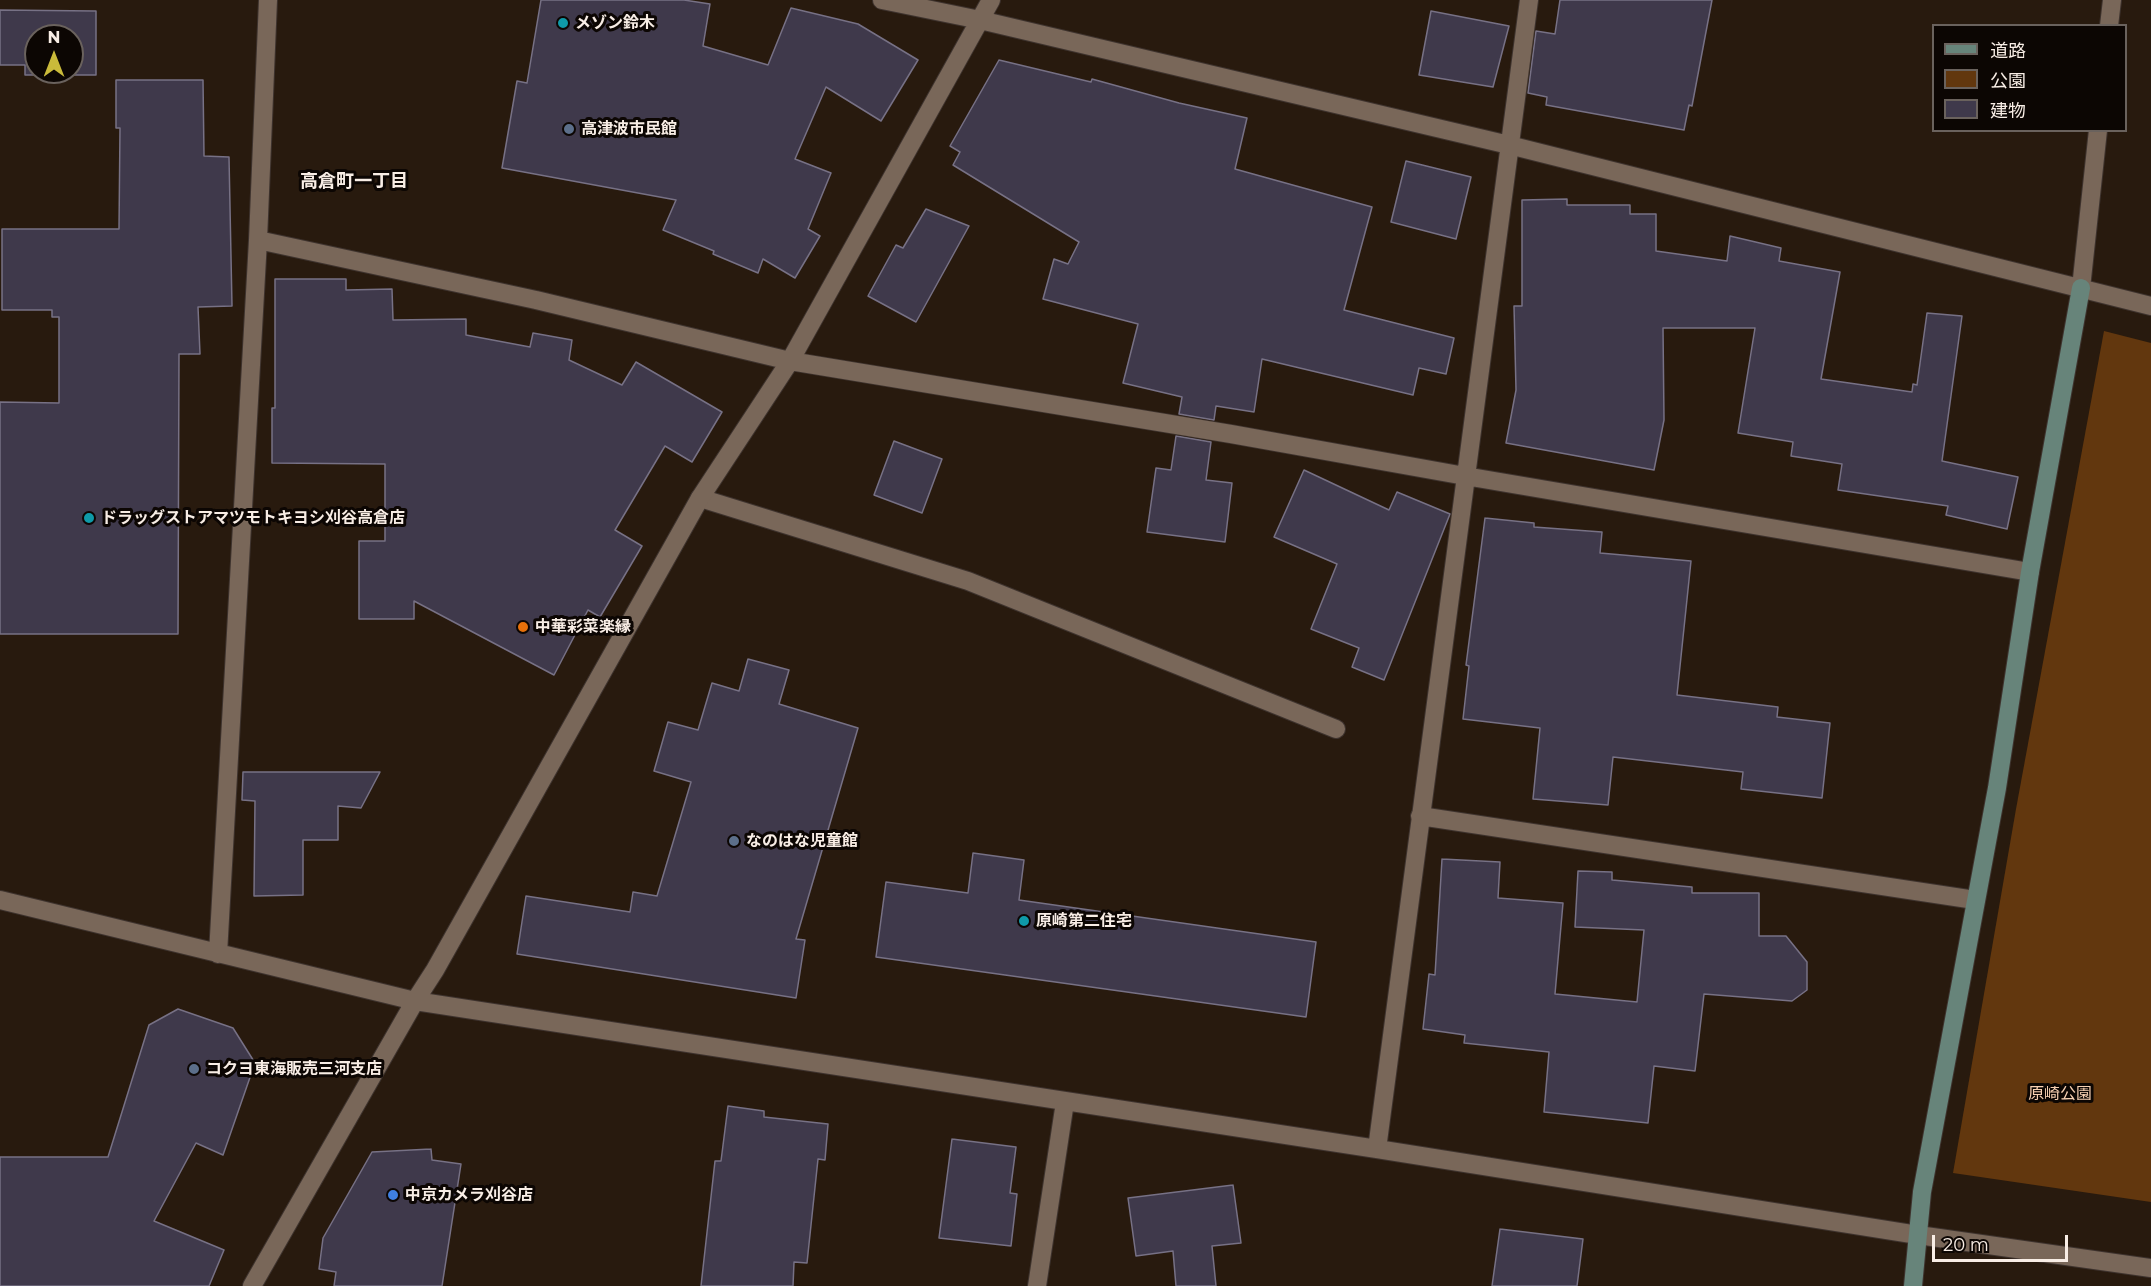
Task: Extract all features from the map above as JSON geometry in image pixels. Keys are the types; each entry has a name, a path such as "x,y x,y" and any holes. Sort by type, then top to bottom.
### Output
{"street":[{"path":"218,954 258,240 268,0"},
{"path":"882,0 980,20 1509,145 2151,306"},
{"path":"252,1286 435,970 700,498 790,361 991,0"},
{"path":"1377,1149 1529,0"},
{"path":"2109,24 2112,0"},
{"path":"1913,1286 1922,1192 1997,788 2030,572 2081,288 2098,132"},
{"path":"258,240 536,300 790,361 1231,434 2030,572"},
{"path":"700,498 968,581 1336,729"},
{"path":"1420,816 1975,900"},
{"path":"0,900 415,1001 1918,1235 2151,1268"},
{"path":"1037,1286 1065,1102"}],"green space":[{"name":"原崎公園","path":"2104,331 2151,343 2151,1202 1953,1173 2016,809"}],"building":[{"path":"541,0 684,0 710,4 703,46 768,65 791,8 858,24 918,60 881,121 826,87 795,159 831,173 808,229 820,236 795,278 763,259 758,273 713,254 714,251 663,230 676,200 502,168 517,81 527,83"},
{"path":"1560,0 1712,0 1692,106 1689,105 1684,130 1546,105 1547,97 1528,93 1536,31 1555,34"},
{"path":"0,10 96,11 96,75 84,75 84,24 24,24 24,65 0,65"},
{"path":"1431,11 1509,26 1493,87 1419,75"},
{"path":"999,60 1091,82 1092,79 1179,103 1247,118 1235,169 1372,207 1344,310 1454,338 1446,374 1419,368 1413,395 1262,359 1254,412 1216,406 1214,420 1179,414 1182,397 1123,383 1138,324 1043,299 1054,259 1068,264 1079,242 953,165 960,152 950,146"},
{"path":"116,80 203,80 204,156 229,157 232,306 198,307 200,354 179,354 178,634 0,634 0,402 59,403 59,317 52,317 52,310 2,310 2,229 119,229 120,128 116,128"},
{"path":"1406,161 1471,177 1456,239 1391,222"},
{"path":"1567,199 1567,205 1630,205 1630,214 1656,214 1656,251 1727,261 1730,236 1781,248 1779,261 1840,272 1821,379 1912,392 1913,384 1917,385 1927,313 1962,316 1942,461 2018,477 2007,529 1946,515 1948,506 1838,490 1842,464 1791,456 1793,442 1738,433 1755,328 1663,328 1664,420 1654,470 1506,443 1516,390 1514,306 1522,306 1522,200"},
{"path":"926,209 969,226 916,322 868,296 896,245 903,248"},
{"path":"275,279 346,279 346,290 392,289 393,320 466,319 466,335 530,347 533,333 572,340 569,360 622,385 636,362 722,412 692,462 665,446 615,530 642,546 600,617 588,610 554,675 414,601 414,619 359,619 359,541 385,541 385,464 272,463 272,408 275,408"},
{"path":"1176,436 1211,442 1206,480 1232,483 1225,542 1147,532 1156,468 1171,470"},
{"path":"894,441 942,459 922,513 874,495"},
{"path":"1304,470 1389,510 1397,492 1450,514 1384,680 1352,667 1359,648 1311,629 1337,564 1274,537"},
{"path":"1485,518 1534,523 1534,527 1602,532 1600,553 1691,561 1677,695 1778,707 1777,717 1830,723 1822,798 1741,789 1743,772 1613,757 1608,805 1533,799 1540,728 1463,719 1469,666 1466,665"},
{"path":"748,659 789,670 779,704 858,728 796,939 805,940 796,998 517,954 526,896 630,912 633,892 657,896 691,782 654,771 668,722 698,730 712,683 739,691"},
{"path":"243,772 380,772 361,808 338,806 338,840 303,840 303,895 254,896 255,801 242,800"},
{"name":"原崎第二住宅","path":"973,853 1024,860 1019,900 1316,942 1306,1017 876,957 886,882 968,893"},
{"path":"1442,859 1500,862 1498,898 1563,903 1555,994 1637,1002 1644,930 1575,927 1578,871 1612,872 1612,880 1692,887 1692,893 1759,893 1759,936 1786,936 1807,962 1807,990 1792,1001 1704,994 1695,1071 1654,1066 1648,1123 1544,1112 1549,1052 1464,1043 1465,1035 1423,1029 1429,974 1435,975"},
{"path":"178,1009 233,1028 255,1063 223,1155 196,1143 154,1221 224,1250 209,1286 0,1286 0,1157 108,1157 149,1025"},
{"path":"728,1106 764,1111 764,1117 828,1124 825,1160 818,1159 807,1263 794,1262 793,1286 701,1286 715,1161 721,1161"},
{"path":"952,1139 1016,1147 1010,1193 1017,1194 1011,1246 939,1238"},
{"path":"431,1149 432,1160 461,1164 442,1286 334,1286 336,1272 319,1269 323,1238 372,1152"},
{"path":"1233,1185 1241,1243 1212,1246 1216,1286 1176,1286 1173,1251 1136,1256 1128,1198"},
{"path":"1500,1229 1583,1239 1577,1286 1492,1286"}],"place":[{"name":"メゾン鈴木","path":"563,23"},
{"name":"高津波市民館","path":"569,129"},
{"name":"ドラッグストアマツモトキヨシ刈谷高倉店","path":"89,518"},
{"name":"中華彩菜楽縁","path":"523,627"},
{"name":"なのはな児童館","path":"734,841"},
{"name":"原崎第二住宅","path":"1024,921"},
{"name":"コクヨ東海販売三河支店","path":"194,1069"},
{"name":"中京カメラ刈谷店","path":"393,1195"}],"district":[{"name":"高倉町一丁目","path":"354,182"}]}
